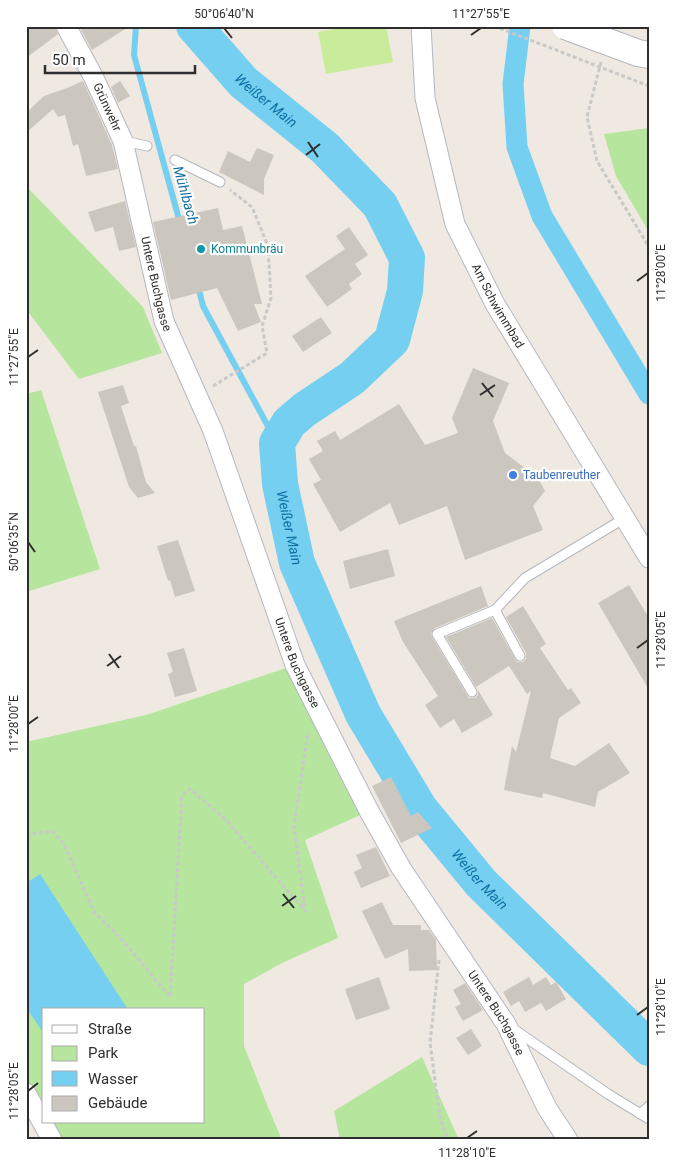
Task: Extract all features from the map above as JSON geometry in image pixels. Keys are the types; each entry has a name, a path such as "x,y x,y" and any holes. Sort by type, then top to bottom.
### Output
{"street":[{"name":"Grünwehr","path":"66,26 94,78 123,141"},
{"name":"Am Schwimmbad","path":"421,26 425,98 455,224 495,304 649,558"},
{"path":"565,26 638,53 649,55"},
{"name":"Untere Buchgasse","path":"123,141 164,321 214,431 295,665 396,860 506,1024 547,1108 568,1140"},
{"path":"26,1093 42,1122"},
{"path":"43,1124 52,1140"}],"lane":[{"name":"Grünwehr","path":"123,141 147,146"},
{"path":"175,160 220,182"},
{"path":"472,692 437,634 495,610 525,578 625,518"},
{"path":"495,610 520,656"},
{"path":"506,1024 608,1094 649,1119"},
{"path":"640,1114 649,1106"}],"path":[{"path":"494,26 649,86"},
{"path":"599,68 587,117 597,161 649,247"},
{"path":"220,182 252,207 268,246 271,298 262,326 267,353 232,374"},
{"path":"26,835 52,831 64,844 94,912 119,936 170,997 182,795 190,789 226,820 305,911 294,826 312,700"},
{"path":"443,930 430,1043 440,1118 448,1140"}],"green space":[{"path":"348,26 386,26 393,62 326,74 318,32"},
{"path":"649,128 649,232 616,176 604,134"},
{"path":"26,186 143,307 162,353 79,379 26,309"},
{"path":"41,390 100,569 26,592 26,394"},
{"path":"295,665 369,811 305,840 338,938 284,962 244,984 244,1046 282,1140 52,1140 43,1124 205,1124 205,1008 42,1008 42,1122 26,1093 26,742 146,715"},
{"path":"422,1057 459,1140 340,1140 334,1111"}],"water":[{"path":"40,874 127,1008 42,1008 42,1031 26,1007 26,883"}],"building":[{"path":"26,26 55,26 58,34 26,58"},
{"path":"79,26 130,26 92,50"},
{"path":"83,81 112,145 118,169 86,176 78,144 73,146 65,115 58,117 53,109 26,133 26,113 44,96"},
{"path":"120,81 130,96 118,103 111,87"},
{"path":"257,148 274,155 264,179 264,195 219,172 228,151 250,162"},
{"path":"125,201 136,247 119,251 113,227 95,232 88,212"},
{"name":"Kommunbräu","path":"218,208 223,230 242,226 262,304 254,304 261,322 238,331 217,288 171,300 153,222"},
{"path":"349,227 368,255 355,264 362,274 349,284 352,289 327,307 305,276 345,249 336,236"},
{"path":"321,317 332,333 303,352 292,336"},
{"path":"473,368 509,383 493,421 505,453 538,478 545,491 533,506 543,530 465,560 447,506 399,525 390,503 340,532 313,484 321,480 309,459 323,451 317,441 335,431 340,440 399,404 425,445 458,433 452,418"},
{"path":"123,385 129,403 121,406 134,446 136,446 146,482 155,493 138,498 129,487 98,392"},
{"path":"178,540 195,591 175,597 157,546"},
{"path":"388,549 395,576 350,589 343,561"},
{"path":"629,585 649,618 649,690 598,603"},
{"path":"481,586 488,606 435,628 431,633 469,698 475,698 478,695 478,690 493,715 462,733 454,719 440,728 425,705 438,696 403,642 394,621"},
{"path":"523,606 546,644 540,648 568,690 571,688 581,703 559,718 550,758 575,766 609,743 630,773 598,792 595,807 543,793 542,798 504,790 512,746 516,752 531,691 527,694 509,666 476,687 446,637 492,618 517,662 523,662 526,659 526,653 506,617"},
{"path":"184,648 197,691 175,697 168,674 173,672 167,653"},
{"path":"391,777 411,816 418,812 432,828 401,843 372,786"},
{"path":"376,847 390,876 361,888 354,872 362,868 356,855"},
{"path":"382,902 393,925 421,925 421,930 429,930 436,940 437,970 409,971 408,949 385,959 362,911"},
{"path":"379,977 390,1009 356,1020 345,989"},
{"path":"529,977 533,985 546,977 551,985 556,982 566,999 546,1011 541,1003 525,1012 519,1001 511,1006 503,992"},
{"path":"465,983 483,1010 463,1021 455,1007 461,1004 453,990"},
{"path":"471,1029 482,1046 468,1055 456,1038"}],"waterway":[{"name":"Mühlbach","path":"136,26 134,55 180,223"},
{"name":"Weißer Main","path":"194,26 243,82 325,148 380,205 407,258 405,291 392,340 352,378 304,410 289,423 277,443 280,484 297,563 363,714 420,809 481,883 649,1048"},
{"name":"Weißer Main","path":"520,26 513,84 517,147 542,216 649,394"},
{"name":"Mühlbach","path":"198,286 203,306 277,443"}],"place":[{"name":"Kommunbräu","path":"201,249"},
{"name":"Taubenreuther","path":"513,475"}]}
